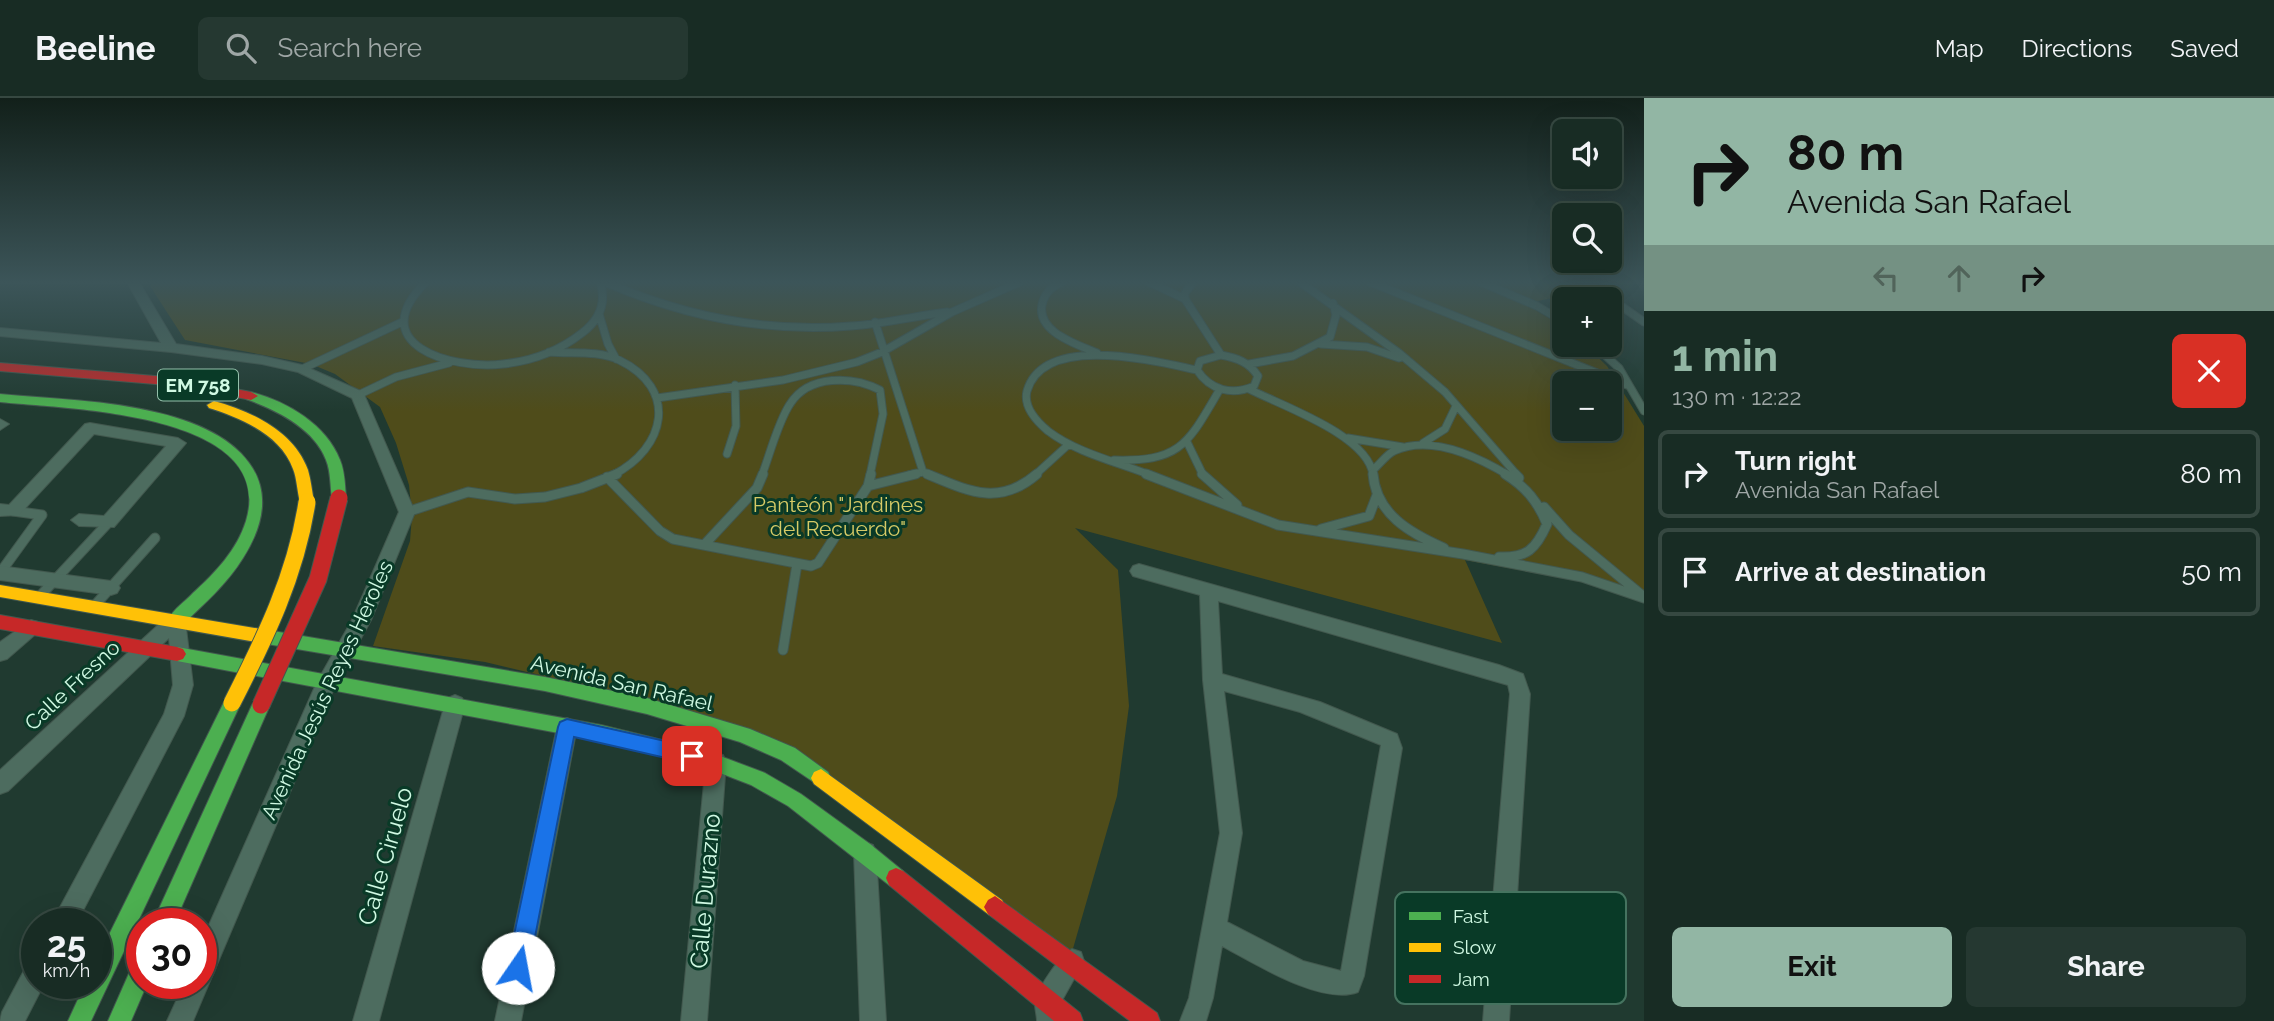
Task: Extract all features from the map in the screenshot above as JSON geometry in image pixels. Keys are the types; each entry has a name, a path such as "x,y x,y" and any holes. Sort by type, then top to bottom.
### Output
{"main road":[{"name":"EM 758","path":"0,367 178,382 253,396 284,409 313,431 333,460 339,498 337,521 325,566 170,908"},
{"name":"EM 758","path":"0,384 134,395"},
{"path":"0,398 145,415 180,423 223,443 245,464 253,476 258,499 248,535 222,574 176,620"},
{"name":"EM 758","path":"79,1021 294,573 304,536 307,502 298,465 281,440 252,419 219,406 197,402"},
{"name":"Avenida San Rafael","path":"0,591 592,695 700,720 756,739 788,754 1072,961 1149,1021"},
{"path":"0,622 455,704 716,762 759,780 800,804 865,853 1049,1012 1072,1021"},
{"path":"119,1021 129,999"}],"street":[{"path":"158,325 171,348"},
{"path":"0,332 171,348 262,360 302,369 358,395 407,512"},
{"path":"7,510 90,428 178,443 108,523 79,520"},
{"name":"Avenida Jesús Reyes Heroles","path":"217,935 327,681 347,651 372,601 407,512"},
{"path":"1139,571 1487,669 1516,681 1520,694 1505,892"},
{"path":"0,573 111,588"},
{"path":"1193,1021 1202,998 1231,833 1213,680 1209,592"},
{"path":"71,908 174,716 183,685 176,620"},
{"name":"Calle Fresno","path":"0,784 176,620"},
{"path":"0,653 32,627"},
{"path":"1213,680 1261,690 1321,708 1383,735 1390,740 1392,748 1353,976 1349,983 1339,985 1290,967 1213,928"},
{"name":"Calle Ciruelo","path":"366,1021 455,704"},
{"path":"508,1021 567,727"},
{"name":"Calle Durazno","path":"694,1021 716,762"},
{"path":"865,853 873,1021"},
{"path":"1049,1012 1072,961"},
{"path":"10,1010 21,995"},
{"path":"185,1020 192,999"}],"lane":[{"path":"302,369 397,325"},
{"path":"403,325 414,344 450,363"},
{"path":"358,395 396,377 450,363 505,364 549,352 582,334 590,325"},
{"path":"603,325 616,359"},
{"path":"782,325 858,325"},
{"path":"876,325 922,472"},
{"path":"657,398 805,376 857,362 885,350 929,325"},
{"path":"1047,325 1101,355"},
{"path":"1202,325 1221,355"},
{"path":"1249,364 1258,376 1257,382 1249,389 1233,391 1220,389 1203,380 1197,370 1197,365 1205,357 1221,355 1249,364 1293,356 1330,337 1334,325"},
{"path":"1362,325 1407,360 1456,406 1569,535 1644,597"},
{"path":"1477,325 1627,385 1640,396 1644,411"},
{"path":"1319,344 1367,347 1407,360"},
{"path":"407,512 467,492 518,499 558,495 607,477 639,458 657,434 661,421 657,398 651,386 636,371 616,359 549,352"},
{"path":"1197,370 1124,357 1081,356 1046,366 1033,375 1028,385 1027,406 1036,421 1051,435 1069,444 1102,459 1279,525 1463,554 1582,577 1644,597"},
{"path":"1607,357 1619,368 1627,385"},
{"path":"607,477 660,531 673,539 811,566 818,563 869,486 883,414 880,390 869,383 848,379 830,380 800,392 790,402 757,488 704,545"},
{"path":"727,454 736,426 735,385"},
{"path":"1102,459 1136,462 1175,453 1187,442 1220,389"},
{"path":"1249,389 1339,435 1357,448 1374,469 1377,495 1369,516 1313,531"},
{"path":"1374,469 1386,455 1433,440 1454,415 1456,406"},
{"path":"1339,435 1371,444 1429,446 1452,449 1478,457 1496,466 1530,491 1544,511 1547,526 1543,539 1533,549 1503,558 1463,554 1416,534 1390,514 1377,495"},
{"path":"1187,442 1203,476 1250,514"},
{"path":"869,486 922,472 974,493 1004,495 1017,490 1069,444"},
{"path":"0,573 42,515 7,510"},
{"path":"39,597 108,523"},
{"path":"94,607 155,538"},
{"path":"783,650 797,564"}],"green space":[{"name":"Panteón \"Jardines del Recuerdo\"","path":"175,325 1552,325 1552,357 1598,357 1610,371 1552,371 1552,441 1622,441 1622,390 1644,426 1644,601 1594,584 1465,560 1502,643 1075,528 1118,570 1129,706 1117,796 1072,952 789,752 595,688 485,662 373,646 410,541 412,516 409,485 396,443 380,407 335,374 311,364 185,340"}],"traffic: fast":[{"path":"251,396 287,412 318,437 333,459 339,498"},
{"path":"0,398 100,407 158,417 204,433 224,445 240,460 251,477 256,497 254,519 243,545 229,566 176,620"},
{"path":"261,636 545,684 647,706 743,735 788,754 821,778"},
{"path":"177,654 601,733 707,759 758,779 795,800 896,878"},
{"path":"79,1021 232,703"},
{"path":"170,908 261,705"},
{"path":"119,1021 129,999"}],"traffic: slow":[{"path":"214,405 251,419 283,443 300,469 307,502"},
{"path":"232,703 279,606 297,555 307,502"},
{"path":"0,591 261,636"},
{"path":"821,778 995,907"}],"traffic: jam":[{"path":"0,367 179,382 251,396"},
{"path":"261,705 318,579 327,553 339,498"},
{"path":"0,622 177,654"},
{"path":"896,878 1072,1021"},
{"path":"995,907 1149,1021"}],"route":[{"path":"518,968 567,727 692,756"}]}
